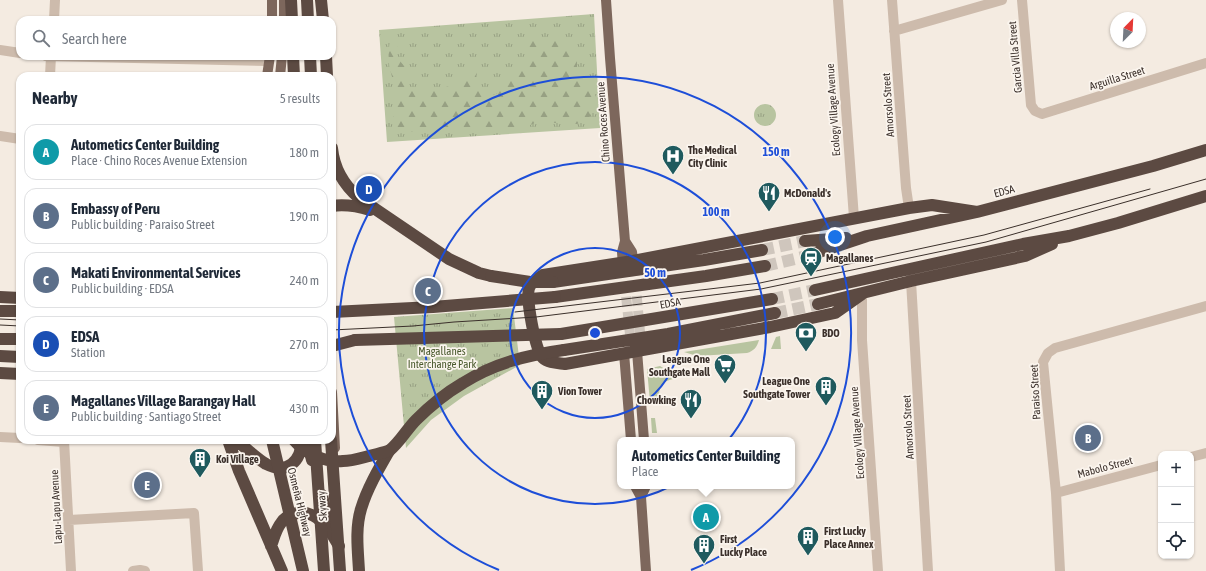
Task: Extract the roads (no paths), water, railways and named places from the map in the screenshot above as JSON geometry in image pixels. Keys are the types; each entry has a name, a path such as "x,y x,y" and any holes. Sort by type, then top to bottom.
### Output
{"highway":[{"path":"291,0 292,16"},
{"path":"307,0 308,16"},
{"path":"321,0 323,16"},
{"path":"293,60 294,72"},
{"path":"311,60 312,72"},
{"path":"326,60 327,72"},
{"name":"EDSA","path":"807,256 867,236 977,212 1153,166 1206,150"},
{"path":"336,166 348,187 359,198 450,259 479,273 491,276 530,282 553,282 696,262 762,250"},
{"path":"815,290 1023,244 1069,236 1206,196"},
{"path":"862,294 835,313 762,329 634,348 565,364 553,362 544,358 537,347 531,316 529,288 532,282 543,275 628,264 909,208 932,205 977,212"},
{"path":"336,206 356,206 381,213"},
{"path":"805,241 867,236"},
{"path":"818,304 911,281 1025,256 1069,236"},
{"name":"EDSA","path":"336,312 433,307 555,297 706,276 765,266"},
{"path":"0,297 16,298"},
{"name":"EDSA","path":"336,340 561,334 772,299"},
{"path":"0,311 16,311"},
{"path":"359,571 358,532 361,510 368,490 389,451 430,406 464,382 485,371 512,360 529,356 668,334 775,313"},
{"path":"0,339 16,339"},
{"path":"336,345 355,340"},
{"path":"0,356 16,357"},
{"path":"0,373 16,374"},
{"path":"230,444 282,571"},
{"path":"241,444 266,464 277,467 286,467 294,463 300,455 301,444"},
{"name":"Osmeña Highway","path":"273,444 303,571"},
{"path":"299,444 308,452 331,461 341,462 389,451"},
{"path":"308,444 321,488 330,530 341,551 342,571"},
{"name":"Skyway","path":"315,444 324,571"},
{"name":"Skyway","path":"331,444 342,571"},
{"path":"271,546 281,522 288,516 298,513 316,518 330,530"}],"main road":[{"path":"272,0 272,16"},
{"path":"284,0 284,16"},
{"path":"312,0 313,16"},
{"name":"Chino Roces Avenue","path":"606,0 625,241 622,252 628,264"},
{"path":"268,72 270,60"},
{"path":"280,72 282,60"},
{"path":"313,72 314,60"},
{"path":"631,437 634,348"},
{"path":"634,348 644,437"},
{"path":"335,444 341,551"},
{"path":"637,489 641,497 646,571"},
{"path":"641,497 645,489"}],"street":[{"path":"54,16 55,0"},
{"name":"Ecology Village Avenue","path":"838,0 854,218"},
{"name":"Amorsolo Street","path":"892,0 906,188 909,208"},
{"path":"894,31 1002,0"},
{"name":"Garcia Villa Street","path":"1022,0 1031,105 1036,111"},
{"path":"0,50 16,52"},
{"path":"49,60 50,72"},
{"name":"Arguilla Street","path":"1036,111 1042,114 1206,63"},
{"path":"0,136 16,138"},
{"name":"Amorsolo Street","path":"911,281 928,571"},
{"name":"Ecology Village Avenue","path":"862,294 862,336 878,571"},
{"name":"Paraiso Street","path":"1060,571 1056,493 1043,362 1048,353 1055,348 1206,306"},
{"path":"0,437 16,438"},
{"name":"Lapu-Lapu Avenue","path":"64,444 71,571"},
{"path":"1194,456 1206,453"},
{"name":"Mabolo Street","path":"1056,493 1158,466"},
{"path":"69,520 194,513 198,571"},
{"path":"133,571 145,571"}],"tunnel":[{"path":"762,250 805,241"},
{"path":"765,266 807,256"},
{"path":"634,266 641,343"},
{"path":"623,267 631,344"},
{"path":"772,299 815,290"},
{"path":"775,313 818,304"}],"tram line":[{"path":"336,330 536,317 761,289 986,242 1206,179"},
{"path":"515,312 760,283 984,235 1150,189"},
{"path":"0,319 16,320"},
{"path":"0,325 16,326"}],"place":[{"name":"The Medical City Clinic","path":"673,176"},
{"name":"EDSA","path":"369,189"},
{"name":"McDonald's","path":"769,212"},
{"name":"Magallanes","path":"811,278"},
{"name":"Makati Environmental Services","path":"428,291"},
{"name":"BDO","path":"806,352"},
{"name":"League One Southgate Mall","path":"725,384"},
{"name":"League One Southgate Tower","path":"826,406"},
{"name":"Vion Tower","path":"542,410"},
{"name":"Chowking","path":"691,420"},
{"name":"Embassy of Peru","path":"1088,438"},
{"name":"Koi Village","path":"200,478"},
{"name":"Magallanes Village Barangay Hall","path":"147,485"},
{"name":"Autometics Center Building","path":"706,517"},
{"name":"First Lucky Place Annex","path":"808,556"},
{"name":"First Lucky Place","path":"704,564"}],"park label":[{"name":"Magallanes Interchange Park","path":"442,357"}]}
